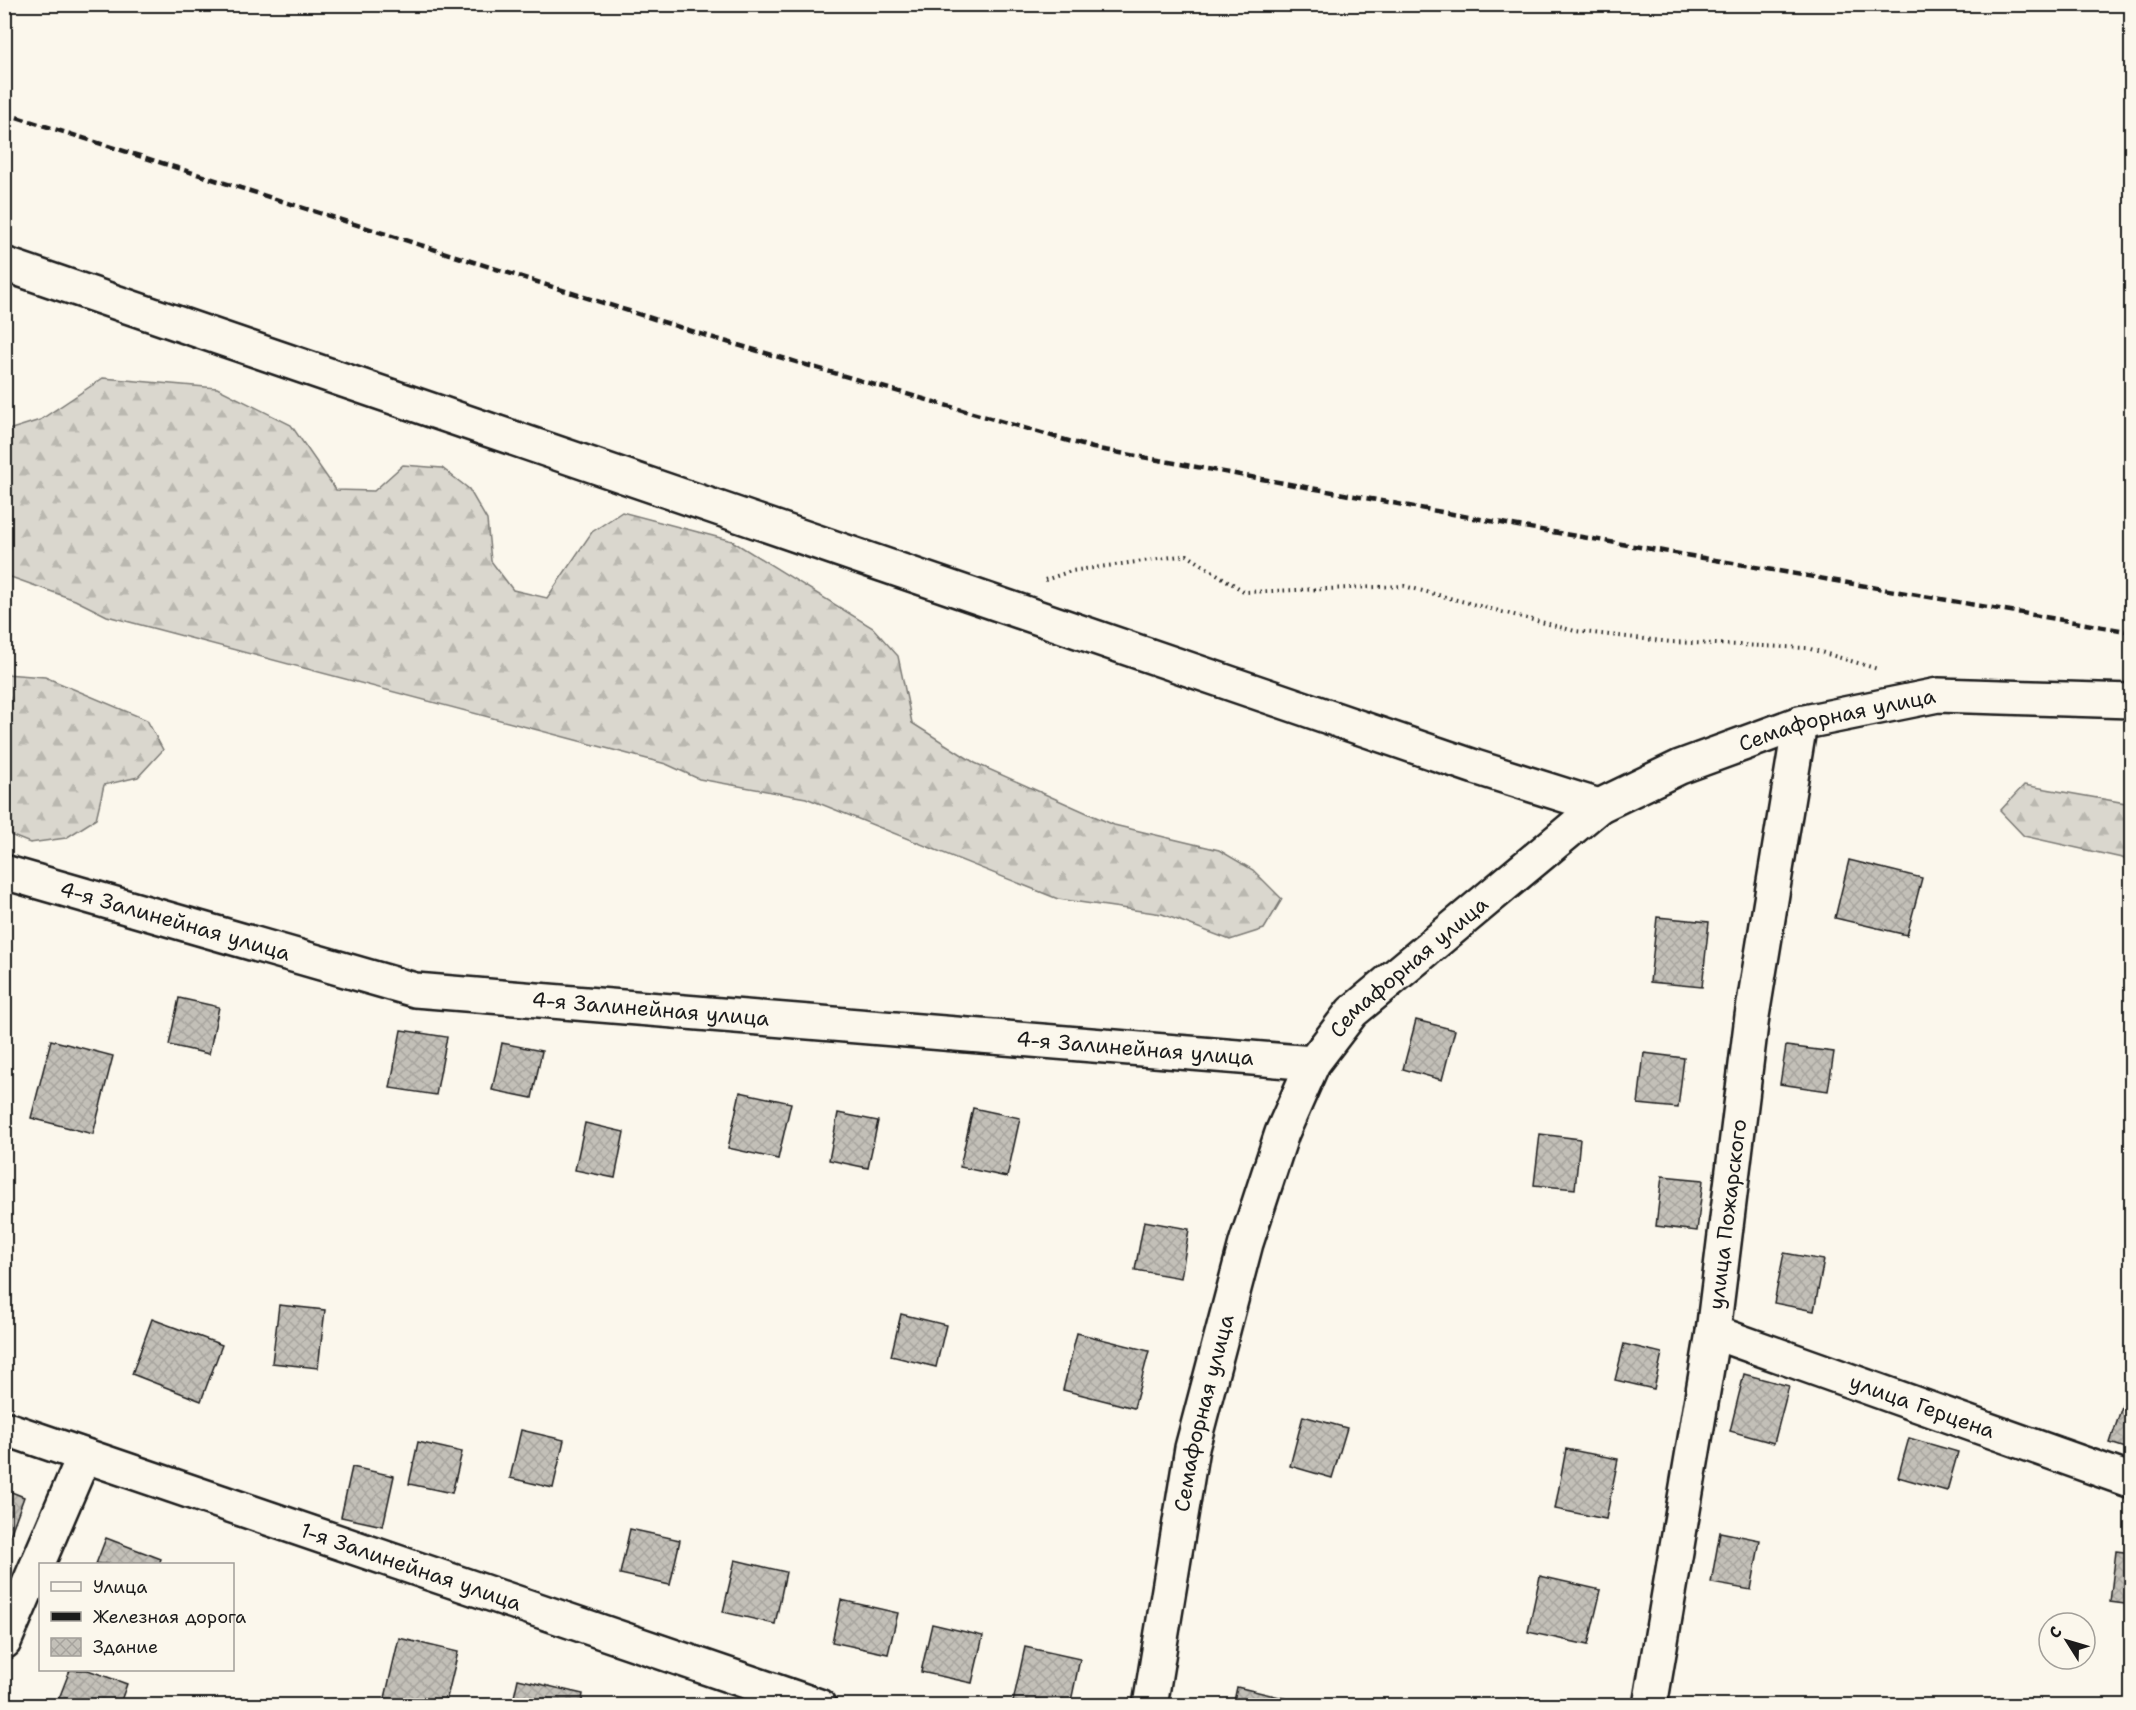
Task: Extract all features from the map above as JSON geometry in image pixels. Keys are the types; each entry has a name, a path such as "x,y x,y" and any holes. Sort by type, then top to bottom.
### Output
{"street":[{"path":"4,264 1475,767 1599,806"},
{"name":"Семафорная улица","path":"1150,1706 1192,1448 1246,1243 1282,1133 1313,1063 1352,1012 1599,806 1680,767 1800,723 1938,695 2132,701"},
{"name":"улица Пожарского","path":"1650,1706 1713,1332 1752,1016 1800,723"},
{"name":"4-я Залинейная улица","path":"4,872 415,990 1313,1063"},
{"name":"улица Герцена","path":"1713,1332 2132,1481"},
{"name":"1-я Залинейная улица","path":"4,1428 819,1706"},
{"path":"4,1642 84,1456"}],"path":[{"path":"1040,582 1071,571 1186,555 1245,592 1404,586 1575,631 1671,642 1807,648 1883,670"}],"green space":[{"path":"103,378 217,388 291,425 336,490 374,491 403,465 442,468 469,489 487,520 491,561 513,590 547,598 592,532 622,512 732,541 873,628 898,656 912,723 975,763 1114,825 1219,850 1253,870 1282,899 1264,929 1230,940 1162,914 1058,899 806,798 699,779 666,764 107,616 75,600 5,575 5,431 40,420"},
{"path":"5,674 45,677 147,720 163,750 138,777 104,785 96,819 66,838 30,843 5,833"},
{"path":"2024,785 2131,804 2131,860 2024,836 2000,811"}],"building":[{"path":"1849,860 1922,878 1907,935 1835,918"},
{"path":"1657,917 1709,922 1702,987 1650,982"},
{"path":"179,998 219,1007 209,1054 169,1045"},
{"path":"1416,1020 1455,1030 1442,1080 1403,1069"},
{"path":"401,1030 447,1037 436,1095 390,1088"},
{"path":"51,1040 113,1056 93,1134 31,1118"},
{"path":"502,1043 542,1051 532,1098 492,1090"},
{"path":"1786,1046 1834,1052 1828,1091 1780,1084"},
{"path":"1644,1053 1684,1058 1678,1108 1638,1104"},
{"path":"740,1092 791,1103 778,1159 728,1148"},
{"path":"973,1108 1020,1118 1007,1177 960,1167"},
{"path":"838,1113 878,1121 868,1168 829,1160"},
{"path":"585,1123 624,1132 615,1178 575,1170"},
{"path":"1540,1134 1580,1139 1575,1189 1534,1185"},
{"path":"1662,1176 1703,1180 1697,1231 1656,1226"},
{"path":"1144,1221 1189,1229 1181,1278 1135,1270"},
{"path":"1784,1253 1824,1260 1814,1311 1774,1303"},
{"path":"279,1305 325,1310 318,1368 272,1363"},
{"path":"901,1314 946,1325 936,1367 891,1356"},
{"path":"152,1319 222,1345 201,1401 132,1374"},
{"path":"1077,1333 1149,1351 1134,1408 1063,1390"},
{"path":"1624,1344 1662,1353 1654,1389 1615,1380"},
{"path":"1744,1374 1789,1386 1774,1443 1730,1431"},
{"path":"2126,1394 2132,1396 2132,1450 2110,1443"},
{"path":"1303,1416 1347,1428 1332,1478 1290,1466"},
{"path":"521,1430 564,1440 553,1488 510,1478"},
{"path":"1909,1438 1958,1452 1947,1491 1898,1477"},
{"path":"418,1442 462,1452 452,1493 409,1484"},
{"path":"1566,1449 1618,1459 1606,1519 1555,1509"},
{"path":"352,1467 394,1476 383,1526 341,1517"},
{"path":"4,1489 24,1497 8,1541 4,1539"},
{"path":"630,1529 680,1540 670,1585 620,1574"},
{"path":"1720,1532 1760,1540 1751,1590 1711,1583"},
{"path":"106,1538 161,1559 159,1563 96,1563"},
{"path":"2116,1551 2132,1553 2132,1605 2110,1602"},
{"path":"735,1560 786,1572 775,1624 723,1612"},
{"path":"1540,1576 1601,1590 1588,1645 1528,1632"},
{"path":"841,1600 898,1613 888,1654 832,1642"},
{"path":"932,1624 983,1636 972,1683 921,1672"},
{"path":"399,1638 458,1652 445,1706 419,1706 385,1698"},
{"path":"1025,1647 1080,1659 1070,1706 1030,1706 1013,1702"},
{"path":"70,1671 91,1671 127,1684 119,1706 56,1706"},
{"path":"518,1679 583,1694 581,1706 512,1706"},
{"path":"1237,1687 1292,1700 1290,1706 1233,1706"},
{"path":"1518,1698 1574,1706 1517,1706"}],"railway":[{"path":"4,113 717,339 1093,448 1518,526 2132,632"}]}
